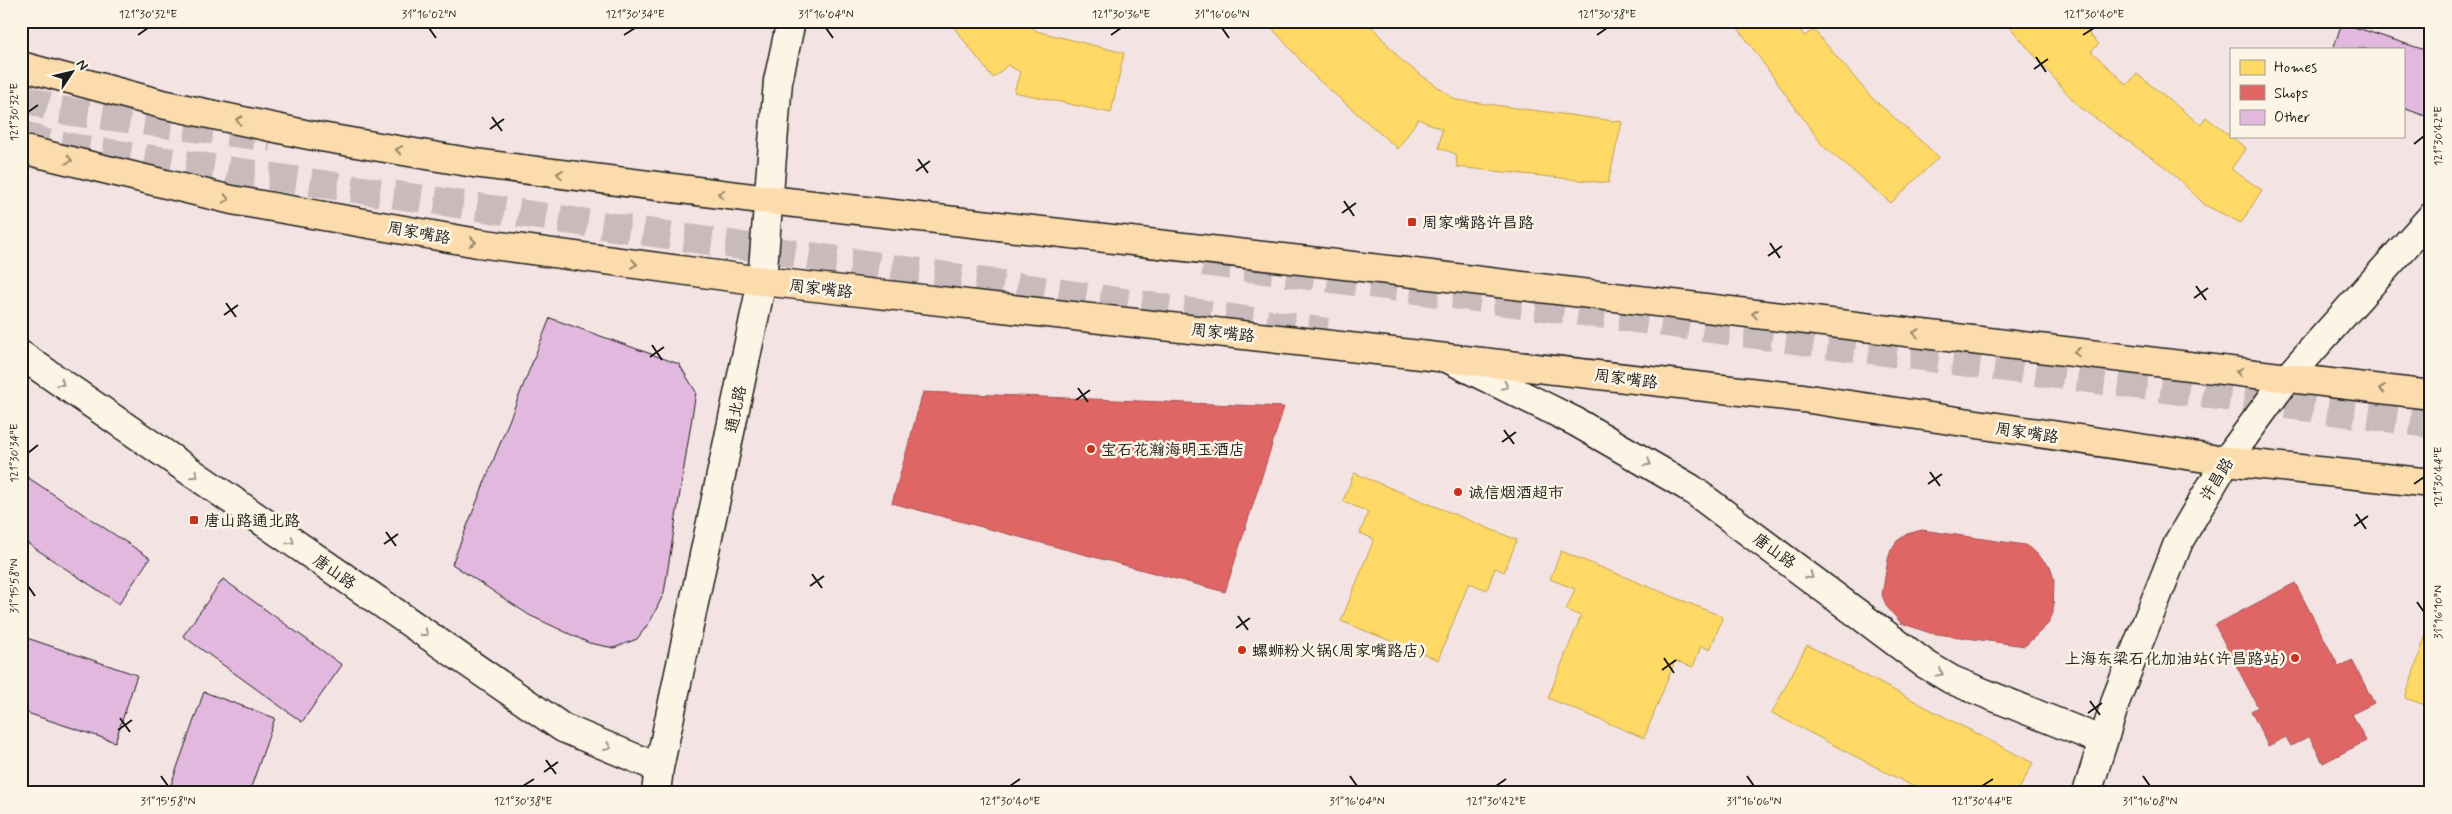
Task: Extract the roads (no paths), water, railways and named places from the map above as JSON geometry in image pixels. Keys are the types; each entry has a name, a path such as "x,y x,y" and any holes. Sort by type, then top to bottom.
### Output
{"main road":[{"path":"21,66 162,104 309,135 474,162 769,200 1406,272 2431,395"},
{"name":"周家嘴路","path":"21,149 241,202 478,243 762,281 1803,398 2226,461 2431,483"}],"street":[{"name":"通北路","path":"658,780 762,281 778,81 791,21"},
{"name":"许昌路","path":"2087,793 2117,697 2179,541 2226,461 2287,378 2431,217"},
{"name":"唐山路","path":"21,355 563,728 658,780"},
{"name":"唐山路","path":"1446,357 1576,422 1690,488 1829,590 1877,630 1925,664 1952,680 2103,741"}],"tunnel":[{"path":"21,97 58,110 271,138"},
{"path":"21,134 50,144 1327,332"},
{"path":"1203,262 2431,424"}],"place":[{"name":"周家嘴路许昌路","path":"1412,222"},
{"name":"宝石花瀚海明玉酒店","path":"1091,449"},
{"name":"诚信烟酒超市","path":"1458,492"},
{"name":"唐山路通北路","path":"194,520"},
{"name":"螺蛳粉火锅(周家嘴路店)","path":"1242,650"},
{"name":"上海东梁石化加油站(许昌路站)","path":"2295,658"}]}
